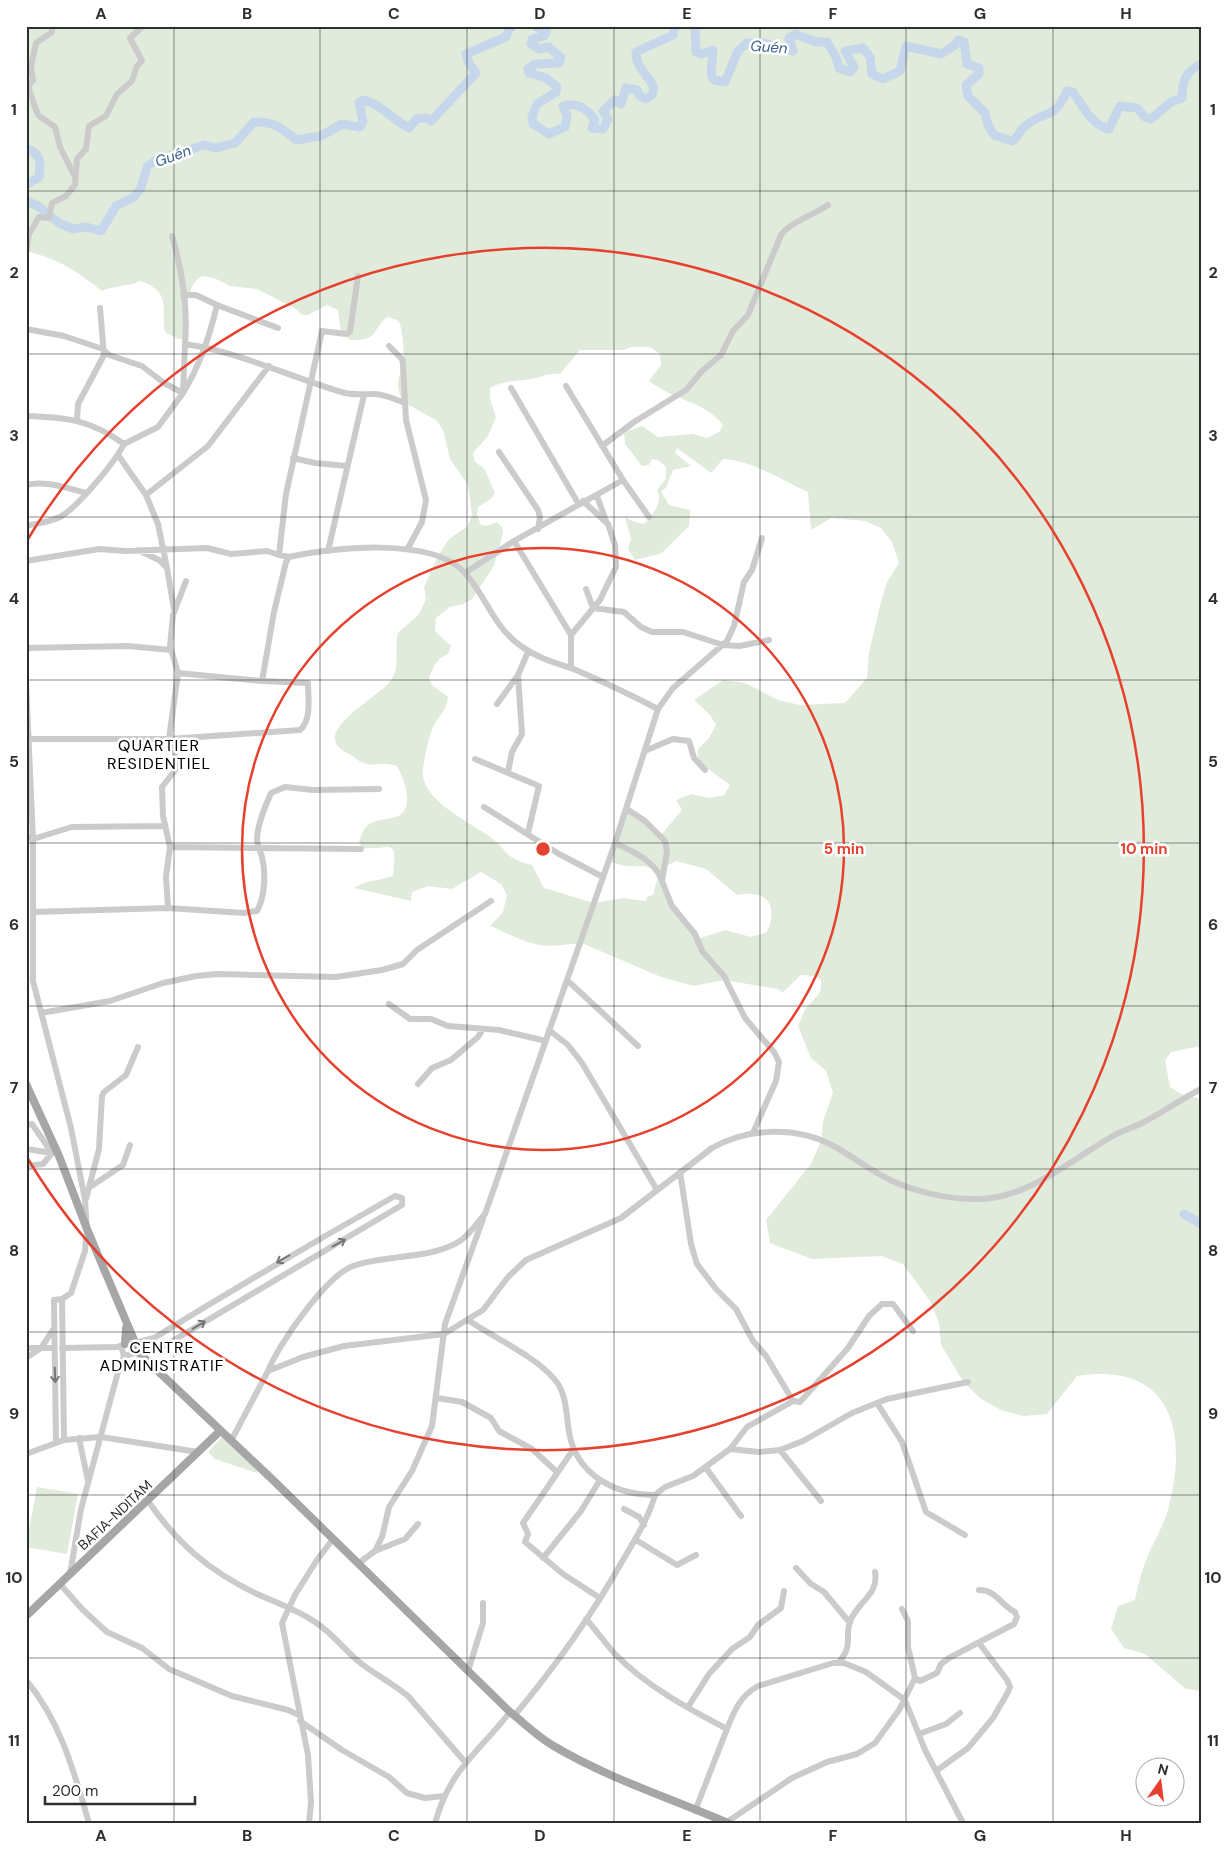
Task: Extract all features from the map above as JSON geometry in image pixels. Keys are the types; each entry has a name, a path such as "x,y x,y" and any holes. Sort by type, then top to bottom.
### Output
{"main road":[{"path":"26,1084 140,1354 359,1563 512,1714 538,1736 570,1755 695,1811 727,1822"},
{"path":"123,1345 126,1323"},
{"name":"BAFIA-NDITAM","path":"26,1616 220,1430"}],"street":[{"path":"52,26 52,32 36,43 31,67 33,80 28,87 38,115 56,127 60,147 77,180"},
{"path":"26,253 29,234 39,217 49,218 52,203 71,191 77,180 77,159 86,149 90,126 106,116 117,94 132,81 137,66 142,62 130,38 143,26"},
{"path":"602,446 634,422 686,390 702,371 721,355 733,331 750,309 781,235 788,226 813,216 828,205"},
{"path":"172,236 179,264 186,325 183,393"},
{"path":"279,555 286,494 312,383 316,350 322,331 346,334 350,332 358,276"},
{"path":"183,295 196,295 278,328"},
{"path":"26,526 62,516 74,508 118,455 124,444 158,427 192,378 217,305"},
{"path":"77,421 78,404 102,360 100,308"},
{"path":"26,328 64,336 103,349 109,355 142,366 164,384 183,393"},
{"path":"185,344 203,347 269,366 312,383 348,394 379,394 404,403"},
{"path":"390,346 404,364 406,420 426,500 422,522 408,548"},
{"path":"146,495 208,446 269,366"},
{"path":"566,386 622,480 649,517"},
{"path":"511,388 580,502 608,524"},
{"path":"328,551 364,395"},
{"path":"26,416 54,416 95,426 124,444"},
{"path":"499,452 538,510 540,517 538,529"},
{"path":"118,455 146,495 165,549 174,610 171,650 178,673 172,739 176,769 162,786 164,826 170,847 166,877 168,908"},
{"path":"293,458 315,464 347,466"},
{"path":"465,573 514,541 538,529 580,502 597,496 622,480"},
{"path":"26,485 36,482 59,485 86,493"},
{"path":"571,635 605,593 616,567 616,545 597,496"},
{"path":"375,1551 382,1538 389,1507 412,1470 432,1426 448,1316 615,844 658,709 673,688 723,645 734,626 744,582 752,570 762,538"},
{"path":"514,541 571,635 570,668"},
{"path":"26,562 99,549 207,548 231,554 267,551 289,557 328,551 408,548 438,556 455,564 465,573 503,632 528,652 570,668 658,709"},
{"path":"137,550 159,560 167,568"},
{"path":"262,680 274,612 289,557"},
{"path":"174,610 186,581"},
{"path":"586,589 593,608"},
{"path":"593,608 624,612 641,627 652,632 683,632 723,645 740,646 769,640"},
{"path":"26,648 127,646 171,650"},
{"path":"497,704 518,675 528,652"},
{"path":"28,739 172,739 241,736 300,730 304,727 308,711 308,683 178,673"},
{"path":"508,772 512,752 522,734 518,675"},
{"path":"26,683 33,912 30,982 42,1013 71,1128 85,1200 87,1229 84,1251 76,1282 71,1293 62,1299 54,1300 56,1443"},
{"path":"646,750 673,740 689,741 694,758 705,770"},
{"path":"476,759 539,786 528,833"},
{"path":"33,912 168,908 244,913 257,911 262,900 263,889 262,856 257,848 259,827 268,800 274,790 285,787 313,790 379,789"},
{"path":"484,807 528,833 558,854 603,876"},
{"path":"627,809 645,821 665,841 667,851 661,878"},
{"path":"30,837 72,827 164,826"},
{"path":"615,844 643,857 656,868 676,913 695,934 702,951 724,976 745,1018 774,1052 779,1062 776,1081 753,1133"},
{"path":"170,847 361,849"},
{"path":"262,856 270,849"},
{"path":"42,1013 110,1001 163,983 196,976 217,974 336,976 382,970 403,964 417,950 491,901"},
{"path":"567,980 638,1046"},
{"path":"389,1004 410,1019 431,1020 448,1026 483,1029 546,1041"},
{"path":"418,1084 432,1068 451,1060 483,1032 483,1029"},
{"path":"549,1030 568,1045 582,1062 656,1190"},
{"path":"85,1200 90,1188 98,1148 102,1096 104,1092 126,1075 138,1048"},
{"path":"268,1371 303,1357 344,1346 444,1334 468,1320 490,1303 516,1267 536,1255 621,1218 719,1144 753,1133 784,1133 821,1141 898,1182 935,1194 979,1199 1008,1193 1049,1176 1109,1138 1142,1123 1201,1089"},
{"path":"26,1126 32,1124 55,1154"},
{"path":"90,1188 123,1165 130,1145"},
{"path":"26,1149 55,1154"},
{"path":"26,1166 43,1164 55,1154"},
{"path":"680,1172 690,1244 697,1264 716,1290 736,1309 753,1341 766,1356 793,1401"},
{"path":"26,1348 123,1345 133,1341 135,1343 154,1338 280,1260 395,1196 402,1198 402,1205 376,1222 293,1268 164,1346 140,1354 135,1353 124,1356"},
{"path":"231,1441 274,1358 326,1285 336,1275 354,1266 418,1254 458,1242 469,1234 485,1214"},
{"path":"62,1299 64,1440"},
{"path":"435,1823 444,1796 465,1762 512,1714 555,1664 586,1619 636,1540 644,1525 655,1495 665,1487 684,1480 706,1468 730,1449 747,1427 793,1401 800,1402 848,1348 868,1316 882,1304 893,1304 913,1331"},
{"path":"468,1320 533,1361 557,1382 564,1398 573,1450 586,1470 600,1480 640,1494 655,1495"},
{"path":"26,1358 41,1348 54,1329"},
{"path":"70,1574 76,1535 88,1484 124,1356 123,1345"},
{"path":"730,1449 759,1452 780,1450 803,1441 852,1413 877,1403 900,1395 968,1382"},
{"path":"437,1398 462,1402 491,1418 499,1431 532,1449 557,1472"},
{"path":"877,1403 902,1442 926,1512 965,1535"},
{"path":"26,1454 64,1440 101,1437 198,1452"},
{"path":"79,1438 88,1484"},
{"path":"573,1450 523,1523 528,1534 525,1542 579,1586 600,1598"},
{"path":"780,1450 821,1501"},
{"path":"706,1468 741,1516"},
{"path":"543,1558 581,1511 600,1480"},
{"path":"148,1501 170,1530 206,1565 256,1594 288,1607 330,1633 360,1662 408,1696 465,1762"},
{"path":"624,1509 639,1517 644,1525"},
{"path":"359,1563 375,1551 404,1539 418,1524"},
{"path":"309,1823 311,1803 308,1755 299,1718 297,1698 283,1630 284,1616 317,1560 334,1539"},
{"path":"636,1540 677,1565 696,1555"},
{"path":"796,1568 811,1584 824,1592 850,1623"},
{"path":"838,1662 849,1645 850,1623 856,1611 875,1588 876,1572"},
{"path":"60,1584 82,1609 107,1632 142,1648 168,1668 232,1696 288,1710 336,1746 389,1777 407,1793 425,1798 444,1796"},
{"path":"914,1678 920,1681 937,1674 944,1661 996,1636 1006,1627 1012,1628 1018,1616 994,1595 987,1591 979,1590"},
{"path":"688,1707 709,1674 732,1648 750,1637 758,1625 781,1608 784,1591"},
{"path":"468,1671 484,1617 483,1603"},
{"path":"727,1822 774,1789 810,1768 867,1750 883,1732 905,1700 914,1678 908,1647 908,1621 902,1609"},
{"path":"586,1619 622,1660 688,1707 727,1729"},
{"path":"936,1771 973,1743 993,1718 1010,1689 1007,1680 979,1644"},
{"path":"695,1811 737,1705 748,1691 765,1683 838,1662 866,1672 905,1700 936,1771 964,1823"},
{"path":"26,1680 48,1710 58,1730 72,1763 89,1823"},
{"path":"288,1710 294,1705 297,1698"},
{"path":"919,1734 946,1724 960,1713"}],"green space":[{"path":"26,26 1201,26 1201,1046 1171,1052 1165,1061 1170,1087 1183,1095 1201,1099 1201,1691 1186,1689 1145,1654 1124,1648 1111,1629 1118,1606 1135,1600 1140,1577 1148,1555 1167,1513 1173,1484 1176,1457 1174,1432 1167,1410 1154,1392 1136,1380 1110,1374 1077,1376 1047,1414 1023,1416 1001,1410 981,1399 964,1383 941,1345 939,1323 930,1301 903,1264 882,1256 812,1259 770,1243 766,1220 811,1164 821,1141 823,1121 833,1093 826,1071 811,1058 798,1026 806,1009 819,992 821,980 814,976 801,975 782,993 778,989 724,980 694,986 661,977 584,944 549,946 526,941 490,926 503,912 507,895 501,884 481,872 452,889 429,886 412,892 411,901 354,888 363,883 393,876 394,855 390,847 363,848 359,843 366,826 398,816 406,807 407,800 405,785 397,766 361,762 339,748 335,735 347,718 392,679 396,668 398,633 419,614 426,599 424,587 438,556 449,539 468,526 472,515 468,485 450,459 443,430 437,421 404,402 400,396 398,385 404,353 402,331 398,321 387,317 370,337 350,340 341,333 338,310 327,305 308,315 302,315 296,309 257,289 230,286 214,278 202,276 196,281 189,295 185,338 179,339 165,332 163,301 157,290 150,285 140,281 102,291 67,266 27,251","holes":["631,347 650,347 660,354 661,365 649,381 668,393 707,410 723,425 719,432 707,438 693,434 658,437 642,426 624,432 625,444 642,466 649,465 652,459 658,460 666,467 666,479 657,490 659,500 651,517 644,524 625,517 631,539 628,549 635,560 662,553 689,526 690,510 669,505 661,491 666,488 673,470 691,466 675,453 677,448 711,473 723,459 734,460 766,471 808,492 811,530 831,518 865,521 881,528 892,542 899,563 887,582 881,602 869,652 867,678 845,703 800,705 778,700 745,683 723,680 694,700 710,715 716,725 709,738 698,749 697,766 707,768 730,785 724,795 709,798 691,794 676,800 682,810 661,835 627,808 608,861 626,866 648,867 659,873 653,895 648,896 645,901 623,898 594,903 544,888 532,865 511,857 496,841 458,817 437,799 429,790 424,779 423,768 431,732 446,706 448,697 432,685 429,679 436,664 448,654 451,646 435,631 436,618 450,607 463,604 472,599 494,566 503,533 502,527 497,522 486,526 481,525 477,515 478,507 491,499 495,493 484,468 475,462 473,453 488,436 496,417 490,399 490,388 507,382 560,374 580,350 624,350","676,861 706,869 737,895 756,894 762,897 770,906 771,914 767,932 751,937 725,930 698,939 672,906 665,887 666,866"]},
{"path":"223,1436 259,1469 257,1473 215,1459 208,1452"},
{"path":"37,1487 78,1494 67,1554 26,1547"}],"waterway":[{"name":"Guén","path":"26,201 38,206 59,223 73,229 86,227 101,231 116,206 134,197 141,188 147,167 156,160 204,145 216,148 235,143 254,122 277,126 296,140 321,136 342,124 360,127 363,122 359,102 363,100 376,105 409,128 417,119 426,118 431,121 476,73 469,63 466,54 506,37 509,29 513,26"},
{"name":"Guén","path":"535,26 546,32 544,36 532,39 531,44 540,49 549,47 561,58 559,63 535,64 528,69 529,73 546,78 557,87 556,92 537,104 532,117 533,124 549,134 565,127 567,116 563,106 572,105 585,109 595,120 592,128 603,129 608,119 603,111 615,100 621,104 626,88 637,90 640,96 646,99 652,95 654,88 640,67 636,52 673,35 675,26"},
{"name":"Guén","path":"695,26 696,52 701,54 713,50 711,74 714,80 725,82 738,51 747,43 765,43 793,51 789,38 795,34 816,42 827,42 836,57 839,68 850,72 854,67 845,51 863,48 870,57 872,74 883,79 900,71 906,46 941,54 955,45 958,40 964,42 967,64 979,68 979,74 966,85 968,96 985,113 988,125 994,135 1012,141 1025,126 1054,111 1067,91 1073,92 1088,114 1097,124 1103,127 1109,129 1120,106 1137,108 1145,117 1151,119 1171,102 1182,98 1183,87 1188,74 1201,64"},
{"name":"Guén","path":"26,149 35,153 39,159 40,168 39,177 26,185"},
{"path":"1184,1214 1201,1224"}],"district":[{"name":"QUARTIER RESIDENTIEL","path":"159,754"},
{"name":"CENTRE ADMINISTRATIF","path":"162,1356"}]}
